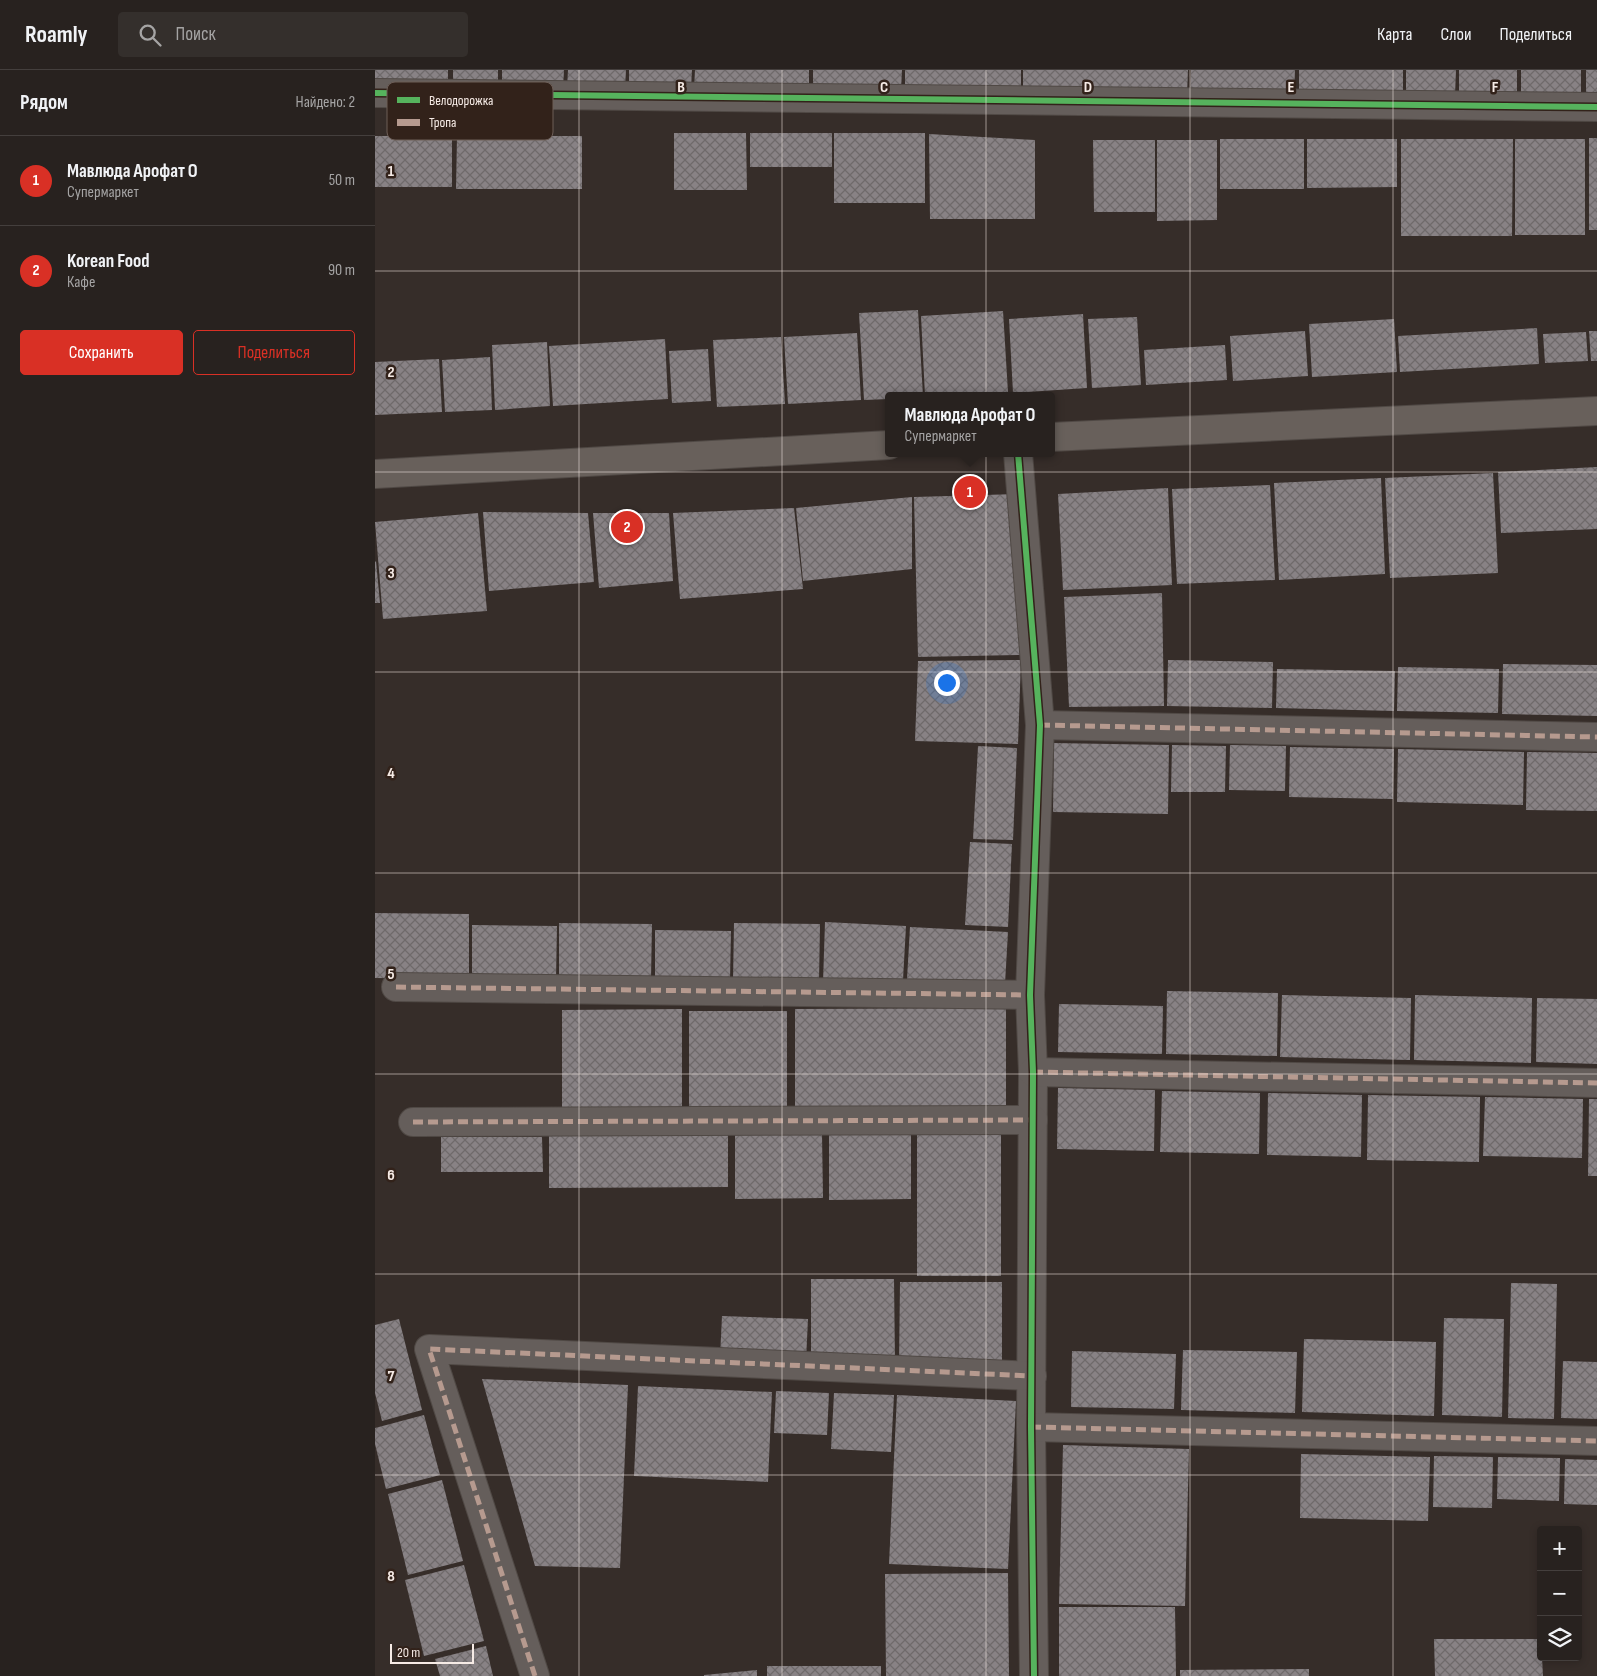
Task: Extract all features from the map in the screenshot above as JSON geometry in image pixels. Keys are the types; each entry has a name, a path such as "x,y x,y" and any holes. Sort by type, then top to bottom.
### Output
{"main road":[{"path":"1055,437 1597,411"},
{"path":"375,474 885,446"}],"street":[{"path":"553,94 1597,106"},
{"path":"1018,457 1040,725 1030,995 1033,1072 1031,1427 1033,1676"},
{"path":"1040,725 1597,737"},
{"path":"396,987 1030,995"},
{"path":"1033,1072 1597,1083"},
{"path":"413,1122 1033,1120"},
{"path":"535,1676 429,1350 1032,1376"},
{"path":"1031,1427 1597,1441"}],"building":[{"path":"375,70 448,70 448,82 387,82 387,87 375,87"},
{"path":"453,70 498,70 498,82 453,82"},
{"path":"502,70 564,70 563,89 553,89 553,82 502,82"},
{"path":"568,70 626,70 625,89 567,88"},
{"path":"629,70 692,70 691,89 629,89"},
{"path":"695,70 809,70 809,90 694,88"},
{"path":"813,70 902,70 901,91 813,90"},
{"path":"905,70 1021,70 1021,93 905,92"},
{"path":"1023,70 1188,70 1187,95 1023,93"},
{"path":"1191,70 1295,70 1294,95 1190,94"},
{"path":"1299,70 1403,70 1403,96 1299,95"},
{"path":"1406,70 1456,70 1455,96 1406,96"},
{"path":"1459,70 1517,70 1517,97 1459,96"},
{"path":"1521,70 1581,70 1581,97 1521,96"},
{"path":"1586,70 1597,70 1597,97 1586,96"},
{"path":"674,133 746,133 747,190 674,190"},
{"path":"750,133 832,133 832,167 750,167"},
{"path":"834,133 925,133 925,203 834,203"},
{"path":"929,134 1035,140 1035,219 930,219"},
{"path":"375,136 387,136 387,140 452,140 452,187 375,187"},
{"path":"553,136 582,136 582,189 456,189 457,140 553,140"},
{"path":"1589,138 1597,138 1597,230 1589,230"},
{"path":"1220,139 1304,139 1304,189 1220,189"},
{"path":"1307,139 1397,139 1397,187 1307,188"},
{"path":"1401,139 1513,139 1512,236 1401,236"},
{"path":"1515,139 1585,139 1585,235 1515,235"},
{"path":"1093,140 1155,140 1155,212 1094,212"},
{"path":"1157,140 1217,140 1217,220 1157,221"},
{"path":"918,310 923,392 885,392 885,399 864,400 859,313"},
{"path":"1003,311 1008,392 925,392 921,316"},
{"path":"1083,314 1087,388 1013,392 1009,319"},
{"path":"1137,317 1141,385 1092,388 1088,319"},
{"path":"1394,319 1397,372 1312,377 1309,324"},
{"path":"1537,328 1539,364 1400,372 1398,336"},
{"path":"1305,331 1308,376 1233,381 1230,336"},
{"path":"1589,331 1597,331 1597,361 1591,361"},
{"path":"1586,332 1588,361 1545,363 1543,334"},
{"path":"857,333 861,400 788,404 784,337"},
{"path":"781,337 785,404 717,407 713,340"},
{"path":"665,339 668,399 553,406 549,346"},
{"path":"547,342 550,406 495,410 492,345"},
{"path":"1225,345 1227,380 1146,385 1144,350"},
{"path":"708,349 711,401 672,403 669,351"},
{"path":"490,357 492,410 445,412 442,360"},
{"path":"439,359 442,412 375,415 375,362"},
{"path":"1597,467 1597,529 1501,533 1498,472"},
{"path":"1493,473 1498,573 1390,578 1385,478"},
{"path":"1381,478 1385,574 1279,580 1274,483"},
{"path":"1270,485 1275,580 1177,584 1172,489"},
{"path":"1168,488 1172,585 1063,590 1058,494"},
{"path":"1018,494 1021,655 918,657 914,497"},
{"path":"912,497 912,569 803,581 796,508"},
{"path":"794,508 803,589 680,599 673,513"},
{"path":"483,512 588,513 594,582 489,591"},
{"path":"478,513 487,611 383,619 375,522"},
{"path":"593,513 669,513 673,581 599,588"},
{"path":"376,561 380,603 375,603"},
{"path":"1162,593 1164,706 1069,707 1064,597"},
{"path":"1021,660 1018,744 915,741 918,661"},
{"path":"1168,660 1273,662 1272,708 1167,706"},
{"path":"1503,664 1597,665 1597,716 1502,714"},
{"path":"1398,667 1499,669 1498,713 1397,711"},
{"path":"1277,669 1395,671 1394,711 1276,708"},
{"path":"1054,743 1169,745 1168,814 1053,812"},
{"path":"1172,745 1226,746 1225,792 1171,792"},
{"path":"1230,745 1286,746 1285,791 1229,790"},
{"path":"978,746 1017,748 1013,840 973,839"},
{"path":"1290,747 1394,749 1393,799 1289,797"},
{"path":"1398,749 1524,752 1523,805 1397,802"},
{"path":"1527,752 1597,753 1597,811 1526,810"},
{"path":"970,842 1012,844 1008,927 965,925"},
{"path":"375,913 469,914 469,979 375,978"},
{"path":"825,922 906,926 903,980 823,982"},
{"path":"559,923 652,924 651,980 559,979"},
{"path":"734,923 820,924 819,982 733,980"},
{"path":"472,925 557,926 556,980 472,979"},
{"path":"910,927 1008,932 1005,984 907,979"},
{"path":"655,930 731,931 730,981 655,980"},
{"path":"1167,991 1278,993 1277,1056 1166,1054"},
{"path":"1282,995 1411,998 1410,1060 1280,1057"},
{"path":"1415,995 1532,998 1531,1063 1414,1060"},
{"path":"1537,998 1597,999 1597,1064 1536,1062"},
{"path":"1059,1004 1163,1006 1162,1054 1058,1052"},
{"path":"1006,1008 1006,1111 795,1111 795,1009"},
{"path":"682,1009 682,1112 562,1112 562,1010"},
{"path":"689,1011 787,1011 787,1111 689,1111"},
{"path":"1058,1088 1155,1090 1154,1151 1057,1149"},
{"path":"1162,1091 1260,1093 1259,1154 1160,1152"},
{"path":"1268,1093 1362,1095 1361,1157 1267,1155"},
{"path":"1368,1095 1480,1097 1479,1162 1367,1160"},
{"path":"1485,1097 1583,1099 1582,1158 1483,1156"},
{"path":"1589,1099 1597,1099 1597,1176 1588,1176"},
{"path":"735,1133 822,1133 823,1198 735,1199"},
{"path":"549,1134 728,1134 728,1187 549,1188"},
{"path":"829,1134 911,1134 911,1199 829,1200"},
{"path":"917,1135 1001,1135 1001,1276 917,1276"},
{"path":"441,1137 542,1137 543,1172 441,1172"},
{"path":"811,1279 894,1279 895,1363 811,1360"},
{"path":"900,1282 1002,1282 1002,1364 899,1364"},
{"path":"1511,1283 1557,1284 1554,1419 1508,1418"},
{"path":"722,1316 808,1319 806,1361 720,1357"},
{"path":"1444,1318 1504,1319 1502,1417 1442,1415"},
{"path":"399,1319 422,1410 382,1421 375,1393 375,1325"},
{"path":"1304,1339 1436,1342 1434,1416 1302,1412"},
{"path":"1183,1350 1297,1352 1295,1413 1181,1410"},
{"path":"1072,1351 1176,1354 1174,1409 1071,1407"},
{"path":"1563,1361 1597,1362 1597,1419 1561,1418"},
{"path":"482,1379 628,1385 620,1568 535,1566"},
{"path":"638,1386 772,1392 768,1482 634,1476"},
{"path":"776,1391 829,1393 827,1435 774,1433"},
{"path":"834,1393 894,1395 891,1452 831,1449"},
{"path":"897,1395 1016,1401 1008,1569 889,1564"},
{"path":"424,1415 440,1475 386,1489 375,1444 375,1428"},
{"path":"1063,1445 1189,1449 1185,1606 1059,1604"},
{"path":"1301,1454 1430,1457 1428,1521 1300,1518"},
{"path":"1434,1456 1493,1457 1492,1508 1433,1507"},
{"path":"1498,1457 1560,1458 1559,1501 1497,1499"},
{"path":"1565,1459 1597,1460 1597,1505 1564,1504"},
{"path":"442,1480 463,1561 408,1575 388,1494"},
{"path":"464,1565 484,1641 424,1656 405,1580"},
{"path":"1008,1573 1009,1676 886,1676 885,1574"},
{"path":"1059,1607 1175,1607 1176,1676 1059,1676"},
{"path":"1434,1639 1537,1639 1537,1661 1542,1661 1543,1676 1435,1676"},
{"path":"486,1646 493,1676 440,1676 435,1659"},
{"path":"767,1666 881,1666 881,1676 767,1676"},
{"path":"1309,1669 1309,1676 1180,1676 1180,1670"},
{"path":"757,1670 757,1676 704,1676 704,1675"}],"marked path":[{"path":"1040,725 1597,737"},
{"path":"396,987 1030,995"},
{"path":"1033,1072 1597,1083"},
{"path":"413,1122 1033,1120"},
{"path":"535,1676 429,1349 1032,1376"},
{"path":"1031,1427 1597,1441"}],"cycle path":[{"path":"375,93 387,93"},
{"path":"553,95 1597,107"},
{"path":"1018,457 1040,725 1030,995 1033,1072 1031,1427 1034,1676"}],"place":[{"name":"Мавлюда Арофат О","path":"970,492"},
{"name":"Korean Food","path":"627,527"}]}
